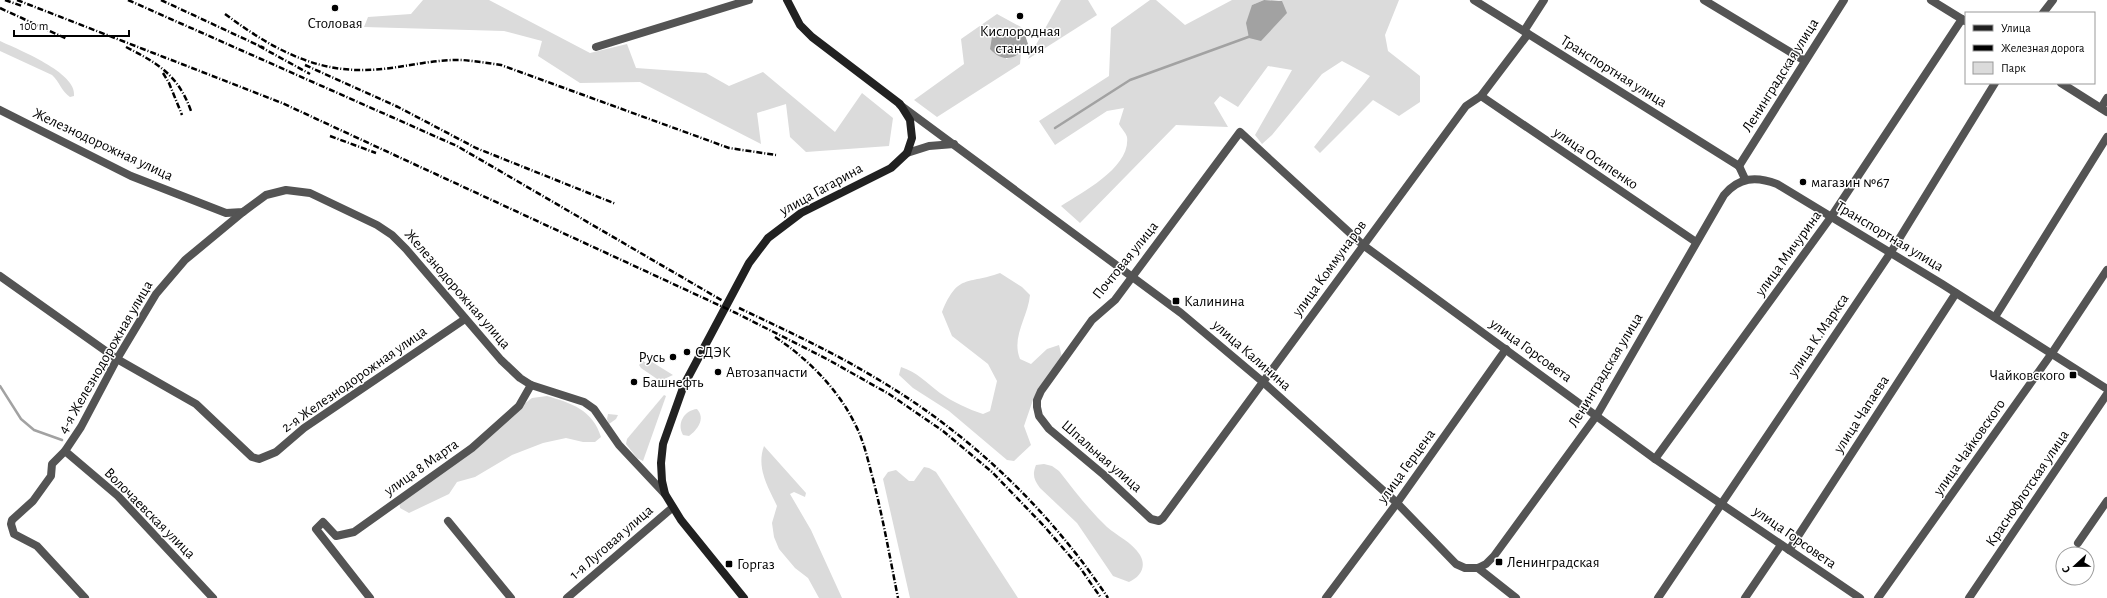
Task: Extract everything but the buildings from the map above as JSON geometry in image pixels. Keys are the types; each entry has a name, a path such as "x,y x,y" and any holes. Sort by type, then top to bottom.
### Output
{"main road":[{"path":"788,0 800,25 812,37 900,104 907,113 912,129 912,138 907,153"},
{"name":"улица Гагарина","path":"744,598 672,508 665,494 662,481 661,463 664,444 684,385 749,262 768,238 820,202 891,168 907,153"}],"street":[{"path":"596,47 749,0"},
{"name":"Транспортная улица","path":"1474,0 1739,166"},
{"name":"улица Коммунаров","path":"1155,521 1163,518 1466,106 1481,96 1526,33 1544,0"},
{"path":"1704,0 1805,61"},
{"name":"Ленинградская улица","path":"1739,166 1844,0"},
{"path":"1931,0 1964,20"},
{"path":"2044,12 2053,0"},
{"name":"улица Мичурина","path":"1655,459 1832,217 1964,20"},
{"name":"улица К.Маркса","path":"1658,598 1891,252 1994,84"},
{"path":"2063,84 2104,110 2107,98"},
{"name":"улица Осипенко","path":"1481,96 1696,242"},
{"name":"улица Калинина","path":"900,104 1133,275 1182,313 1264,382 1397,503 1456,564 1465,568 1478,568 1516,598"},
{"name":"Железнодорожная улица","path":"0,110 131,176 226,213 243,212 266,195 286,190 310,193 377,225 392,235 501,360 520,378 531,385 584,402 589,406 619,444 665,494"},
{"name":"улица Горсовета","path":"1240,132 1363,245 1655,459 1860,598"},
{"name":"Почтовая улица","path":"1037,408 1037,400 1041,391 1092,320 1115,300 1240,132"},
{"path":"1995,317 2107,137"},
{"path":"907,153 929,146 954,144"},
{"path":"1739,166 1745,180"},
{"name":"Транспортная улица","path":"1745,180 1765,179 1777,184 1891,252 2107,389"},
{"name":"Ленинградская улица","path":"1478,568 1486,564 1494,556 1598,416 1724,195 1730,188 1745,180"},
{"name":"4-я Железнодорожная улица","path":"86,598 37,546 19,538 11,530 12,520 33,501 51,476 52,464 65,451 81,427 117,359 156,294 172,273 243,212"},
{"name":"улица Чайковского","path":"1878,598 2052,353 2107,270"},
{"path":"0,276 117,359"},
{"name":"улица Чапаева","path":"1789,550 1956,293"},
{"name":"2-я Железнодорожная улица","path":"117,359 196,404 252,456 259,459 276,452 304,428 465,319"},
{"name":"улица Герцена","path":"1326,598 1397,503 1506,349"},
{"name":"улица 8 Марта","path":"370,598 316,529 323,522 336,536 354,532 472,448 519,406 531,385"},
{"name":"Краснофлотская улица","path":"1969,598 2107,394"},
{"name":"Шпальная улица","path":"1037,408 1040,416 1050,429 1155,521"},
{"name":"Волочаевская улица","path":"65,451 118,496 213,598"},
{"path":"2078,543 2107,501"},
{"name":"1-я Луговая улица","path":"567,598 672,508"},
{"path":"448,521 511,598"},
{"path":"1746,598 1780,545"}],"green space":[{"path":"423,0 489,0 590,53 627,44 636,68 706,73 729,86 763,72 835,132 862,93 893,118 889,146 806,152 790,137 786,104 757,113 761,144 640,82 580,83 538,56 542,41 504,31 364,27 368,17 411,14"},
{"path":"1061,0 1088,0 1097,15 1028,59"},
{"path":"1150,0 1156,0 1185,25 1232,0 1264,0 1252,5 1282,1 1279,0 1399,0 1385,35 1388,51 1420,76 1420,102 1399,116 1373,100 1320,153 1314,147 1370,76 1342,61 1322,74 1272,135 1262,144 1255,135 1292,70 1268,66 1238,107 1220,96 1214,103 1228,127 1176,125 1080,223 1061,206 1104,178 1121,158 1126,148 1127,137 1119,124 1124,108 1107,111 1055,145 1039,121 1109,76 1111,28"},
{"path":"997,14 1021,27 1025,35 1019,32 1007,35 1006,59 1021,53 1020,64 937,117 914,100 964,64 961,39"},
{"path":"0,41 32,56 57,71 67,79 73,87 74,96 70,97 67,95 52,75 0,51"},
{"path":"1000,273 1022,287 1030,295 1017,343 1020,359 1031,364 1047,349 1059,345 1062,357 1034,397 1024,426 1031,445 1014,461 1007,460 949,411 913,388 899,375 901,367 907,369 922,378 940,393 961,405 983,414 990,411 997,381 988,364 952,336 942,312 953,291 959,286 971,280 989,277"},
{"path":"643,361 648,364 652,362 673,375 660,381 641,368 639,365"},
{"path":"664,395 666,396 643,461 637,458 626,444 627,439"},
{"path":"547,396 573,405 587,414 593,420 601,437 595,442 583,442 566,438 543,443 512,455 475,477 457,482 449,494 409,513 400,508 399,498 532,398"},
{"path":"697,409 701,417 699,424 695,431 689,436 683,435 681,430 681,422 683,418 689,412"},
{"path":"608,414 618,415 616,419 609,424 607,419"},
{"path":"764,446 806,493 805,497 794,492 790,494 811,530 842,598 819,598 808,578 795,568 779,549 774,537 772,523 777,506 762,470 761,462"},
{"path":"1044,464 1052,466 1059,471 1100,520 1137,550 1143,564 1141,571 1133,580 1129,582 1113,576 1077,523 1040,488 1035,480 1034,472 1036,465"},
{"path":"924,467 936,472 1018,598 910,598 883,479 888,472 896,470 909,481 914,481"}],"shaded area":[{"path":"1264,0 1282,1 1287,13 1261,41 1249,38 1246,23 1252,5"},
{"path":"1019,32 1025,35 1028,44 1015,56 1010,58 1000,57 990,49 992,37 998,33 1007,35"}],"waterway":[{"path":"1055,128 1130,80 1251,36"},
{"path":"0,386 21,419 34,430 62,440"}],"railway":[{"path":"5,0 22,6"},
{"path":"17,0 282,103 736,313 827,359 889,394 943,431 992,472 1044,526 1081,569 1101,598"},
{"path":"128,0 457,146 723,301"},
{"path":"161,0 264,48"},
{"path":"0,8 67,39"},
{"path":"225,14 273,46 307,61 325,66 344,69 376,70 450,60 477,61 501,65 729,148 776,155"},
{"path":"259,46 310,74"},
{"path":"126,47 158,65 166,72 180,88 191,111"},
{"path":"305,65 398,107 476,148 616,204"},
{"path":"163,73 169,83 182,115"},
{"path":"330,136 376,153"},
{"path":"739,308 858,367 909,399 974,447 1004,474 1059,533 1085,565 1108,598"},
{"path":"775,337 787,345 821,375 848,411 861,437 877,494 898,598"}],"place":[{"name":"Столовая","path":"335,8"},
{"name":"Кислородная станция","path":"1020,16"},
{"name":"магазин №67","path":"1803,182"},
{"name":"Калинина","path":"1176,301"},
{"name":"СДЭК","path":"687,352"},
{"name":"Русь","path":"673,357"},
{"name":"Автозапчасти","path":"718,372"},
{"name":"Чайковского","path":"2073,375"},
{"name":"Башнефть","path":"634,382"},
{"name":"Ленинградская","path":"1499,562"},
{"name":"Горгаз","path":"729,564"}]}
